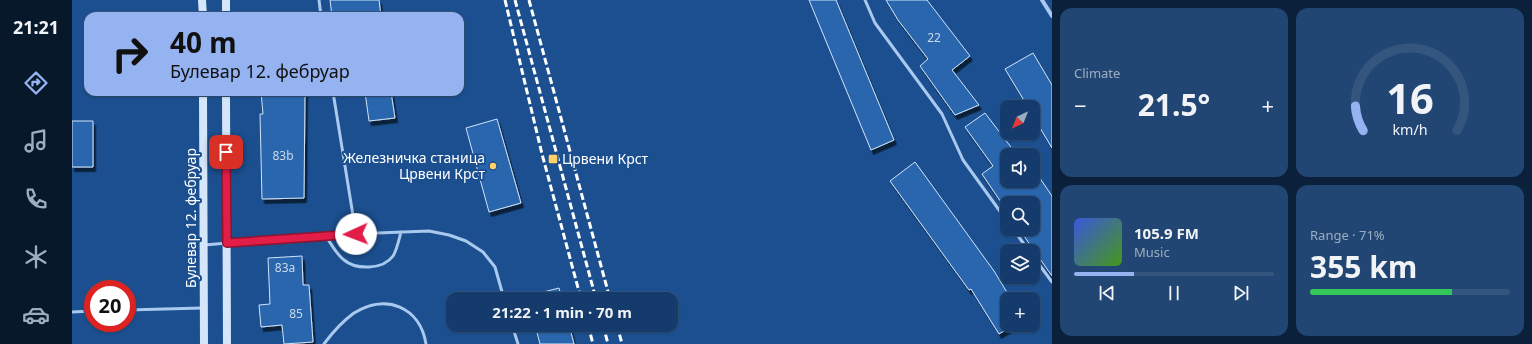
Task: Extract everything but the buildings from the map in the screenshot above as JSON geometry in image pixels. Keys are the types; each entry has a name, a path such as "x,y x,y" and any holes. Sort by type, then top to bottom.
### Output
{"main road":[{"path":"202,0 202,12"},
{"path":"226,0 226,12"},
{"name":"Булевар 12. фебруар","path":"203,96 204,344"},
{"path":"226,96 227,344"}],"street":[{"path":"1042,0 1052,16"}],"lane":[{"path":"319,0 320,12"},
{"path":"865,0 875,23 942,114 963,160 1000,211"},
{"path":"334,96 356,234"},
{"path":"204,245 325,235 429,231 449,235 466,241 483,252 495,267 502,292"},
{"path":"325,235 342,259 352,265 360,267 379,265 386,262 393,256 401,232"},
{"path":"1040,266 1052,282"},
{"path":"324,344 346,319 356,312 381,304 393,304 406,310 418,321 424,334 426,344"},
{"path":"136,310 204,308"},
{"path":"72,312 84,311"},
{"path":"514,332 518,344"}],"railway":[{"path":"505,0 542,154 579,292"},
{"path":"515,0 594,292"},
{"path":"529,0 608,292"},
{"path":"590,332 593,344"},
{"path":"605,332 608,344"},
{"path":"619,332 622,344"}],"place":[{"name":"Црвени Крст","path":"553,159"},
{"name":"Железничка станица Црвени Крст","path":"493,166"}],"route":[{"path":"226,152 227,243 356,234"}]}
